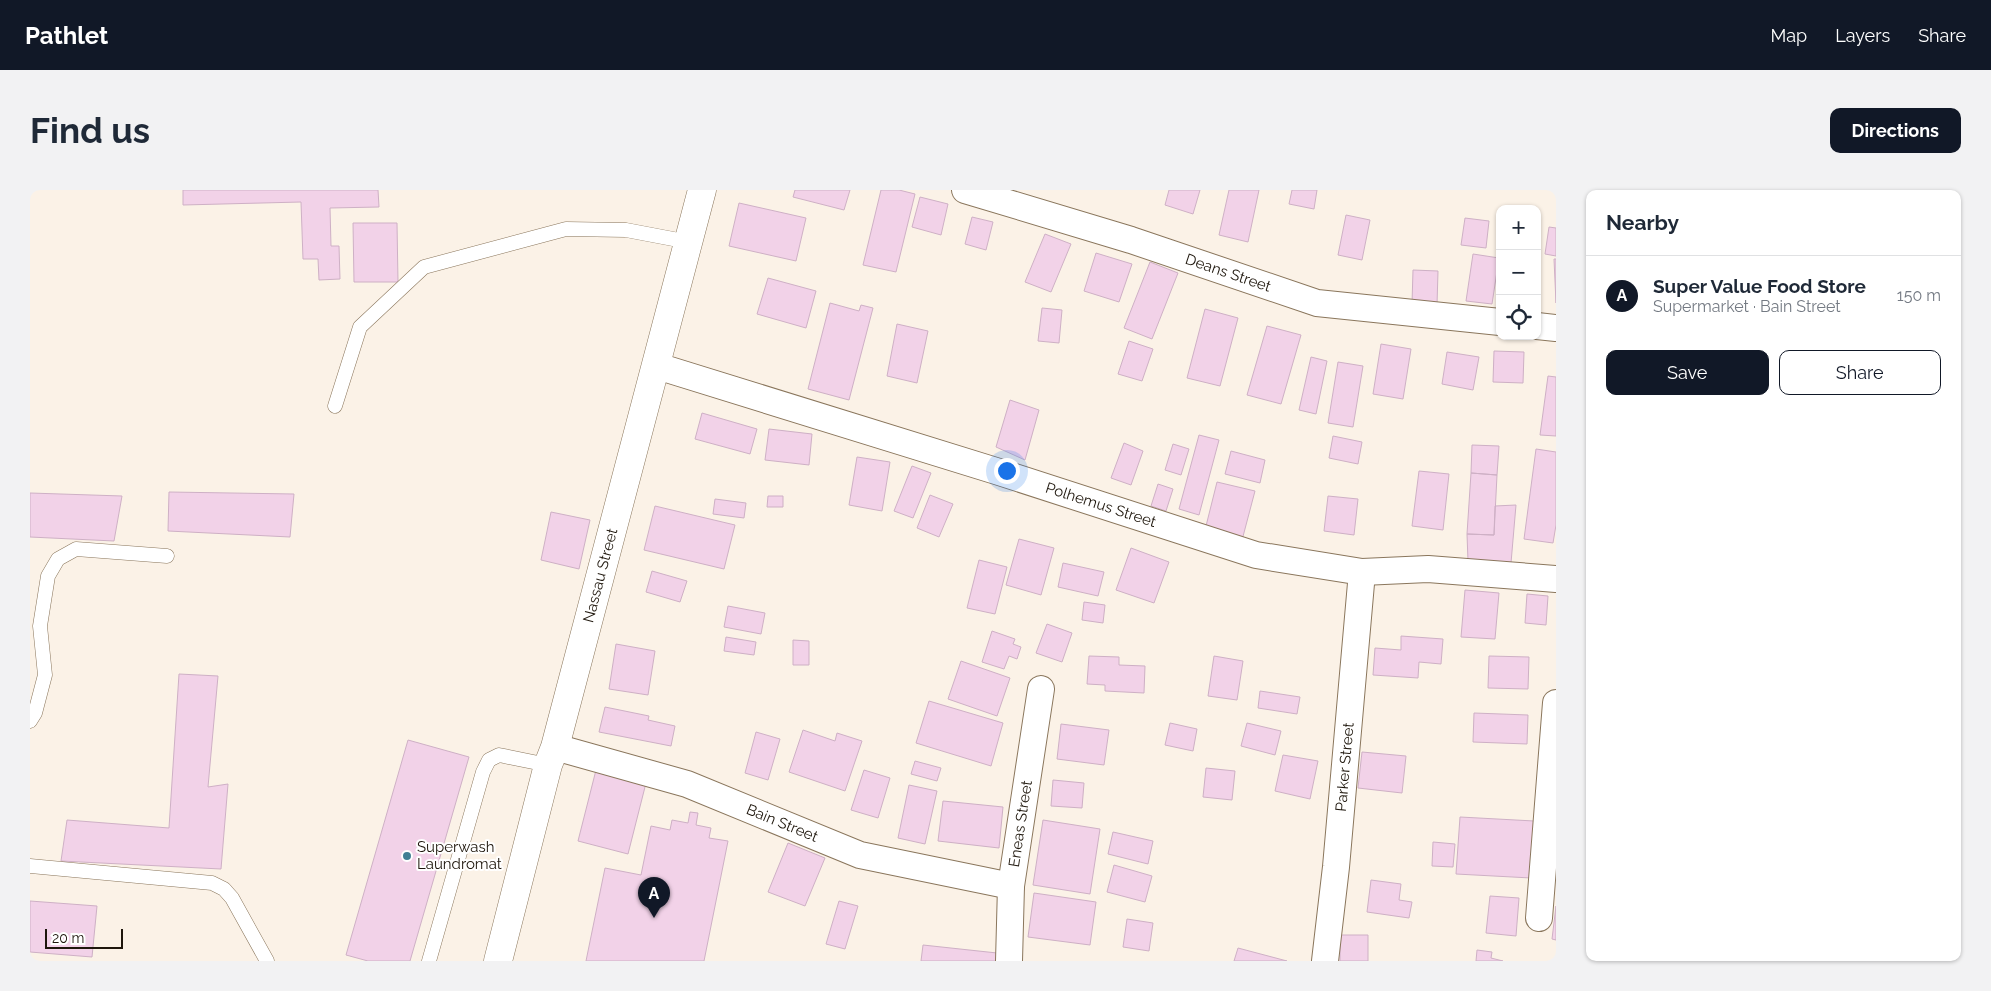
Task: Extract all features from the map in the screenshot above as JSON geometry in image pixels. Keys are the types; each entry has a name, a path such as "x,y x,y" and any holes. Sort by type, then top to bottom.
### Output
{"main road":[{"name":"Nassau Street","path":"498,961 657,366 702,190"}],"street":[{"name":"Deans Street","path":"965,190 1131,240 1318,303 1496,322"},
{"path":"1541,326 1556,328"},
{"name":"Polhemus Street","path":"657,366 996,471 1256,555 1362,572 1428,569 1556,580"},
{"name":"Parker Street","path":"1325,961 1336,867 1362,572"},
{"name":"Eneas Street","path":"1009,961 1012,886 1041,689"},
{"path":"1539,918 1556,703"},
{"name":"Bain Street","path":"552,756 687,784 860,855 1012,886"}],"lane":[{"path":"335,406 360,327 424,267 566,229 626,230 689,242"},
{"path":"30,721 36,713 44,675 40,626 48,576 58,559 76,549 167,556"},
{"path":"428,961 483,772 489,760 499,755 552,756"},
{"path":"30,866 212,883 224,889 232,898 267,961"}],"building":[{"path":"183,190 378,190 379,207 330,208 331,246 339,246 340,279 319,280 318,259 303,259 301,202 183,205"},
{"path":"795,190 850,190 844,210 793,197"},
{"path":"881,190 899,190 915,194 896,272 863,265"},
{"path":"1169,190 1200,190 1193,214 1165,205"},
{"path":"1229,190 1259,190 1248,242 1219,235"},
{"path":"1292,190 1317,190 1314,209 1289,204"},
{"path":"920,197 948,204 941,235 912,227"},
{"path":"739,203 806,218 796,261 729,246"},
{"path":"1346,215 1370,220 1362,260 1338,255"},
{"path":"972,217 993,222 986,250 965,244"},
{"path":"1465,218 1489,221 1486,248 1461,245"},
{"path":"353,223 397,223 398,282 354,282"},
{"path":"1549,227 1556,228 1556,256 1545,254"},
{"path":"1045,234 1071,244 1051,292 1025,282"},
{"path":"1096,253 1132,264 1119,302 1084,291"},
{"path":"1473,254 1496,258 1496,278 1492,304 1466,301"},
{"path":"1554,259 1556,259 1556,303"},
{"path":"1150,262 1178,273 1152,339 1124,328"},
{"path":"1413,270 1438,271 1437,305 1412,304"},
{"path":"768,278 816,291 806,328 757,314"},
{"path":"830,303 859,311 861,305 873,308 849,400 808,389"},
{"path":"1042,308 1062,310 1059,343 1038,341"},
{"path":"1205,309 1238,318 1220,386 1187,378"},
{"path":"897,324 928,331 917,383 887,376"},
{"path":"1267,326 1301,335 1281,404 1247,395"},
{"path":"1129,341 1153,349 1142,381 1118,374"},
{"path":"1381,344 1411,349 1403,399 1373,394"},
{"path":"1494,351 1524,352 1523,383 1493,382"},
{"path":"1447,352 1479,357 1473,390 1442,384"},
{"path":"1311,357 1327,361 1316,414 1299,410"},
{"path":"1338,362 1363,366 1353,427 1328,423"},
{"path":"1548,376 1556,377 1556,436 1540,435"},
{"path":"1010,400 1039,410 1025,460 996,447"},
{"path":"702,413 757,429 750,454 695,439"},
{"path":"769,429 812,434 809,465 765,460"},
{"path":"1199,435 1219,440 1199,515 1179,509"},
{"path":"1333,436 1362,442 1358,464 1329,458"},
{"path":"1124,443 1143,451 1131,485 1111,478"},
{"path":"1173,444 1189,449 1181,475 1165,470"},
{"path":"1472,445 1499,446 1497,475 1471,473"},
{"path":"1536,449 1556,452 1556,525 1553,543 1524,539"},
{"path":"1231,451 1265,460 1260,483 1225,474"},
{"path":"857,457 890,462 882,511 849,505"},
{"path":"912,466 931,473 913,518 894,511"},
{"path":"1419,471 1449,474 1443,530 1412,526"},
{"path":"1471,473 1497,475 1494,535 1467,534"},
{"path":"1217,482 1255,491 1241,544 1204,534"},
{"path":"1158,484 1173,489 1166,511 1151,506"},
{"path":"169,492 294,494 290,537 168,531"},
{"path":"30,493 122,496 114,541 30,537"},
{"path":"930,495 953,504 939,537 917,528"},
{"path":"768,496 783,496 783,507 767,507"},
{"path":"1328,496 1358,499 1354,535 1324,531"},
{"path":"715,499 746,503 744,518 713,514"},
{"path":"1516,505 1511,563 1468,561 1467,534 1494,535 1495,506"},
{"path":"655,506 735,525 724,569 644,550"},
{"path":"551,512 590,520 579,569 541,560"},
{"path":"1019,539 1054,548 1041,595 1006,585"},
{"path":"1131,548 1169,562 1154,603 1116,590"},
{"path":"979,560 1007,567 995,614 967,608"},
{"path":"1063,563 1104,572 1098,596 1058,587"},
{"path":"652,571 687,581 680,602 646,592"},
{"path":"1465,590 1499,593 1495,639 1461,637"},
{"path":"1527,594 1548,596 1546,625 1525,623"},
{"path":"1084,602 1105,605 1103,623 1082,620"},
{"path":"728,606 765,613 761,634 724,627"},
{"path":"1047,624 1072,633 1062,662 1036,653"},
{"path":"992,631 1015,639 1013,644 1021,647 1017,659 1009,656 1004,669 982,662"},
{"path":"1401,636 1443,639 1441,664 1419,662 1418,678 1373,675 1375,648 1401,650"},
{"path":"726,637 756,642 754,655 724,651"},
{"path":"793,640 809,641 809,665 793,665"},
{"path":"616,644 655,651 648,695 609,689"},
{"path":"1089,656 1119,657 1119,665 1145,666 1144,693 1105,691 1105,685 1087,684"},
{"path":"1214,656 1243,661 1237,700 1208,696"},
{"path":"1489,656 1529,657 1528,689 1488,688"},
{"path":"961,661 1010,678 997,716 948,699"},
{"path":"179,674 218,676 208,787 228,784 221,869 61,861 67,820 169,828"},
{"path":"1260,691 1300,697 1297,714 1258,708"},
{"path":"929,701 1003,723 991,766 916,743"},
{"path":"605,707 649,716 648,720 675,726 671,746 599,732"},
{"path":"1474,713 1528,715 1527,744 1473,742"},
{"path":"1170,723 1197,729 1193,751 1165,745"},
{"path":"1247,723 1281,731 1275,755 1241,746"},
{"path":"1061,724 1109,730 1104,765 1057,759"},
{"path":"803,730 835,741 837,733 862,741 845,791 789,772"},
{"path":"756,732 780,739 768,780 745,773"},
{"name":"Superwash Laundromat","path":"408,740 469,757 410,961 368,961 346,955"},
{"path":"1362,752 1406,756 1402,793 1358,788"},
{"path":"1283,755 1318,761 1310,799 1275,791"},
{"path":"915,761 941,768 937,781 911,774"},
{"path":"1206,768 1235,771 1232,800 1203,797"},
{"path":"596,770 646,783 628,854 578,841"},
{"path":"864,770 890,778 878,818 851,810"},
{"path":"1053,780 1084,783 1082,808 1051,806"},
{"path":"909,785 937,791 925,844 898,838"},
{"path":"943,801 1003,807 999,848 938,841"},
{"path":"690,812 698,813 696,825 711,828 709,838 728,841 704,961 586,961 605,868 641,875 651,826 670,830 672,820 688,823"},
{"path":"1460,817 1534,821 1531,878 1456,874"},
{"path":"1043,820 1100,829 1090,894 1033,885"},
{"path":"1113,832 1153,841 1148,864 1108,854"},
{"path":"1433,842 1455,844 1453,867 1432,866"},
{"path":"788,843 825,858 805,906 768,892"},
{"path":"1114,865 1152,876 1145,902 1107,892"},
{"path":"1371,880 1401,884 1399,900 1412,902 1409,918 1367,912"},
{"path":"1034,893 1096,902 1090,945 1028,937"},
{"path":"1490,896 1519,898 1516,936 1486,933"},
{"path":"30,901 97,906 92,957 30,952"},
{"path":"839,901 858,906 845,949 826,944"},
{"path":"1556,906 1556,940 1552,939"},
{"path":"1127,919 1153,923 1149,951 1123,947"},
{"path":"1340,935 1368,935 1368,961 1340,961"},
{"path":"923,945 997,953 996,961 921,961"},
{"path":"1238,948 1287,961 1234,961"},
{"path":"1477,950 1492,952 1491,958 1503,961 1476,961"}],"place":[{"name":"Superwash Laundromat","path":"407,856"},
{"name":"Super Value Food Store","path":"654,918"}]}
